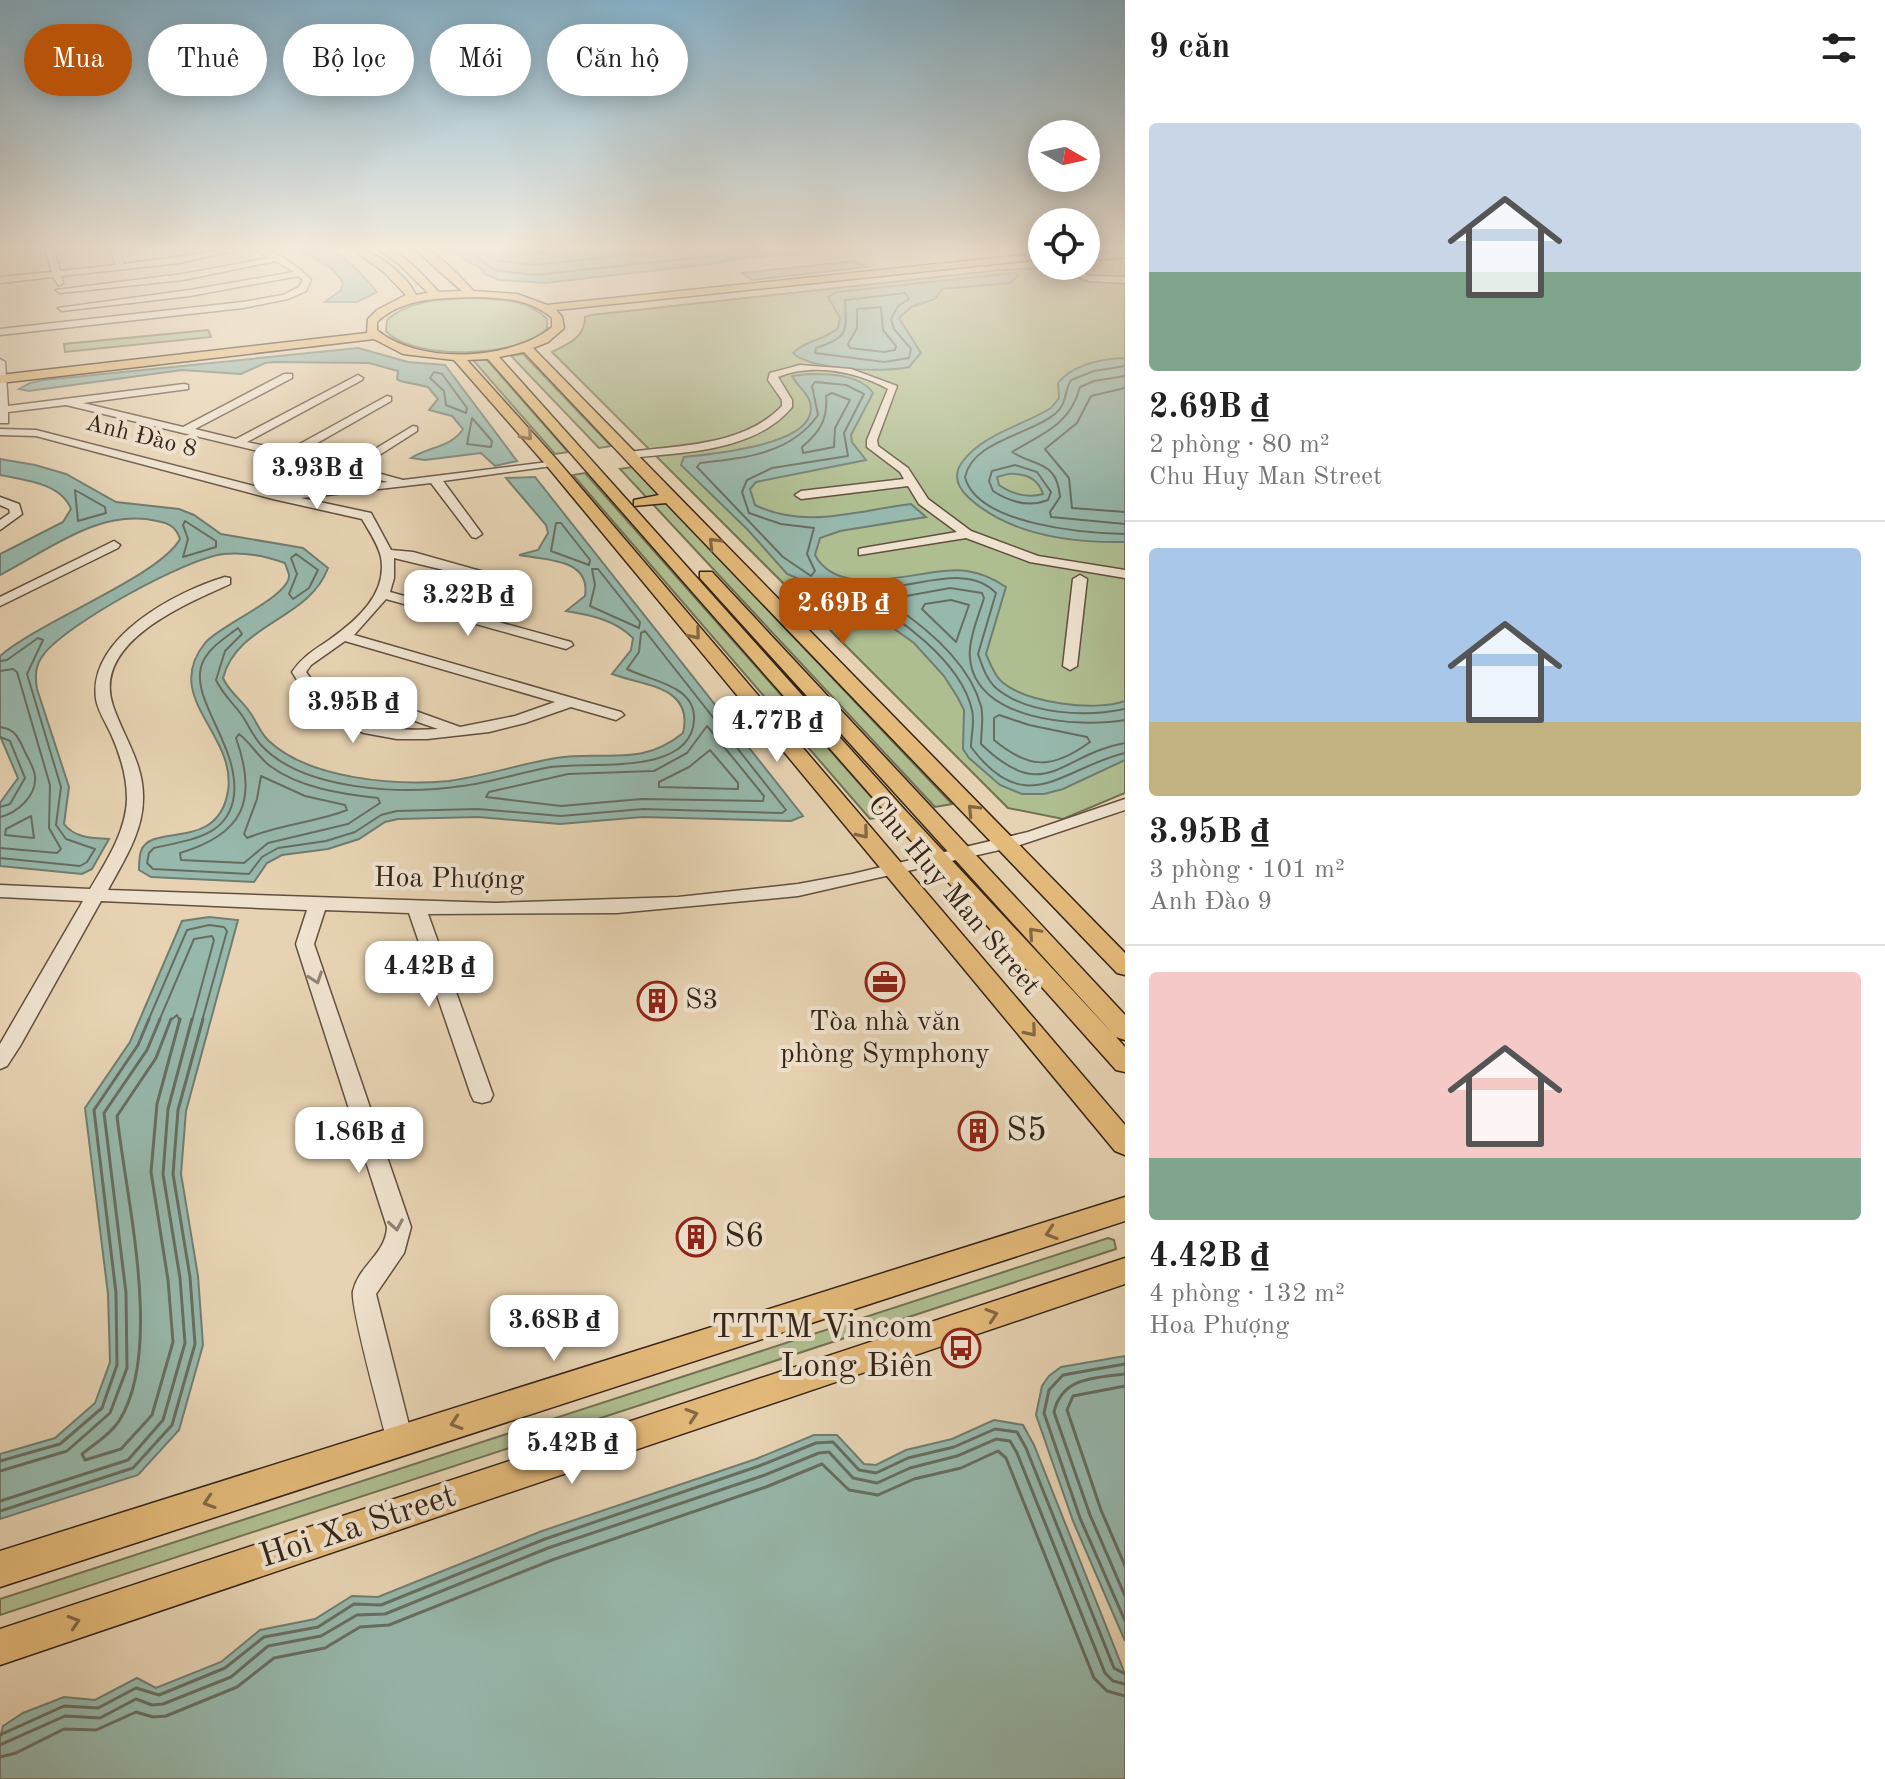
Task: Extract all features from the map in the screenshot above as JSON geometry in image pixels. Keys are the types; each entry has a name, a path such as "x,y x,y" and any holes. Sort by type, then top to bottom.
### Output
{"main road":[{"path":"1,372 372,333 388,345 412,352 457,356 527,347 555,330"},
{"name":"Chu Huy Man Street","path":"527,347 570,419 639,503 950,857 1125,1031"},
{"name":"Chu Huy Man Street","path":"496,353 570,419"},
{"name":"Chu Huy Man Street","path":"496,353 528,397 629,455 1125,967"},
{"name":"Chu Huy Man Street","path":"457,356 552,463 1125,1144"},
{"path":"497,401 528,397"},
{"path":"570,419 608,488 950,857 1125,1063"},
{"path":"575,492 608,488"},
{"path":"639,503 670,498"},
{"path":"0,1569 1125,1209"},
{"name":"Hoi Xa Street","path":"0,1647 1125,1271"}],"street":[{"path":"629,455 728,439 770,425 787,407 787,400 773,380 773,375 782,370 842,371 868,376 893,388 894,394 872,440 873,447 904,470 909,482 937,514 967,534 1060,565 1125,574"},
{"path":"1,372 1,427"},
{"path":"185,430 288,376"},
{"path":"238,442 358,378"},
{"path":"0,410 184,387 129,416"},
{"path":"290,454 387,399"},
{"path":"67,402 408,483"},
{"name":"Anh Đào 8","path":"1,427 36,433 277,496 348,491 552,463"},
{"path":"413,429 353,465 362,479 360,484 348,491 367,516 388,563 381,594 374,609 302,667 302,679 340,717 355,725 395,733 459,731 533,717 569,702"},
{"path":"434,480 476,534"},
{"path":"801,495 909,482"},
{"path":"277,496 367,516"},
{"path":"0,501 15,507 16,514 0,526"},
{"path":"863,552 967,534"},
{"path":"3,599 114,545"},
{"path":"385,553 408,555 523,585"},
{"path":"1060,565 1080,579 1107,572"},
{"path":"1070,666 1080,579"},
{"path":"0,1061 95,896 133,820 136,793 129,755 104,699 109,661 126,639 148,620 225,581"},
{"path":"381,594 566,645"},
{"path":"343,636 616,715"},
{"path":"314,691 329,690 354,696 459,731"},
{"path":"1007,845 1078,824 1125,804"},
{"name":"Hoa Phượng","path":"0,891 417,909 550,910 660,905 797,890 1007,845"},
{"path":"318,905 305,944 399,1227 397,1244 367,1283 364,1294 400,1441"},
{"path":"417,909 482,1095"}],"green space":[{"path":"208,330 211,337 65,352 64,344"},
{"path":"546,330 514,346 466,352 418,347 399,341 386,331"},
{"path":"582,330 1125,330 1125,793 1063,819 1008,808 552,352 574,339"},
{"path":"523,354 611,446 599,448 511,356"},
{"path":"486,359 568,452 555,454 473,360"},
{"path":"632,467 952,804 935,807 620,469"},
{"path":"585,473 888,816 870,819 573,475"},
{"path":"1108,1238 1114,1240 1116,1249 0,1615 0,1599"}],"water":[{"path":"835,330 907,330 921,353 909,367 883,370 849,369 815,363 793,353"},
{"path":"358,348 408,362 445,365 517,461 495,466 481,453 425,460 411,458 453,440 463,429 452,416 429,410 438,399 428,387 400,381 397,379 398,371 369,363 276,362 265,363 241,374 182,370 29,391 19,389 44,380"},
{"path":"1125,358 1125,542 1084,541 1022,528 985,511 965,494 959,486 958,471 971,452 993,437 1051,408 1059,398 1058,383 1072,371 1098,361","holes":["1014,474 1034,480 1043,494 1020,494 999,485 997,477"]},
{"path":"808,374 852,379 873,393 851,435 852,442 866,460 756,482 750,489 755,505 774,512 813,517 911,504 926,517 840,531 820,538 815,555 827,570 844,577 885,579 967,571 988,577 1006,587 986,654 992,669 1002,682 1013,689 1044,700 1097,706 1125,701 1125,760 1063,789 1044,794 1022,794 1000,785 963,749 964,710 944,676 914,643 859,604 787,574 748,530 681,465 684,457 754,446 791,434 803,425 811,408 805,393 792,376"},
{"path":"0,459 66,474 116,502 179,509 194,515 221,534 303,548 328,568 319,585 306,599 243,645 231,660 223,678 266,738 286,754 330,772 404,782 449,781 556,758 637,754 652,751 683,733 684,717 674,697 664,690 612,674 631,650 633,638 610,623 566,611 585,596 581,574 564,563 519,555 538,550 548,533 546,525 506,478 535,477 803,816 791,821 643,817 560,824 478,817 398,819 385,822 359,839 328,849 282,855 267,863 254,882 151,877 139,870 141,851 147,843 157,838 199,830 212,822 222,810 228,791 228,771 222,752 195,699 191,681 194,663 205,643 279,592 289,575 285,563 248,554 224,554 183,567 128,594 76,626 41,658 36,671 37,689 69,787 64,824 78,835 109,839 92,869 82,874 0,866 0,803 18,778 0,736 0,656 18,642 149,568 180,539 168,524 136,519 115,520 75,534 0,575 0,554 63,522 71,509 59,493 50,488 0,475"},
{"path":"209,917 238,920 186,1111 181,1174 198,1276 203,1345 179,1430 138,1475 0,1519 0,1454 55,1438 95,1403 110,1362 108,1294 85,1108 130,1042 182,921"},
{"path":"1125,1356 1125,1641 1073,1521 1036,1415 1042,1386 1061,1367"},
{"path":"994,1420 1023,1425 1034,1445 1125,1674 1125,1779 0,1779 3,1726 23,1713 64,1697 95,1700 137,1678 156,1688 221,1662 260,1630 315,1619 352,1596 378,1597 542,1531 756,1459 814,1435 837,1435 864,1464 876,1465 906,1450 952,1439"}],"place":[{"name":"Tòa nhà văn phòng Symphony","path":"885,982"},
{"name":"S3","path":"657,1001"},
{"name":"S5","path":"978,1131"},
{"name":"S6","path":"696,1237"},
{"name":"TTTM Vincom Long Biên","path":"961,1348"}]}
